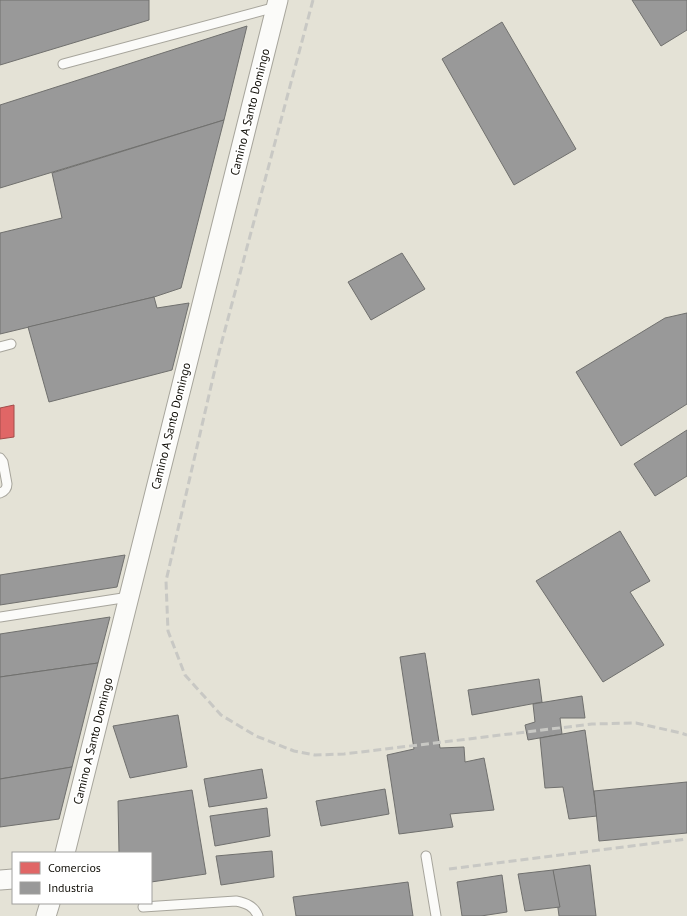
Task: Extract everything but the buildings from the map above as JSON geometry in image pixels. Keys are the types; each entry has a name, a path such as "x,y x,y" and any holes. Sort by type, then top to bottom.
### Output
{"street":[{"name":"Camino A Santo Domingo","path":"64,852 277,3"},
{"path":"0,880 12,878"},
{"path":"46,916 50,904"}],"lane":[{"path":"63,64 277,3"},
{"path":"0,346 11,344"},
{"path":"0,458 3,462 7,488 0,493"},
{"path":"0,617 129,597"},
{"path":"426,856 436,916"},
{"path":"143,907 236,901 253,908 258,916"}],"railway":[{"path":"313,0 218,356 166,581 168,631 185,675 221,715 256,736 294,751 315,755 344,754 592,724 636,723 687,735"},
{"path":"449,869 687,839"}]}
